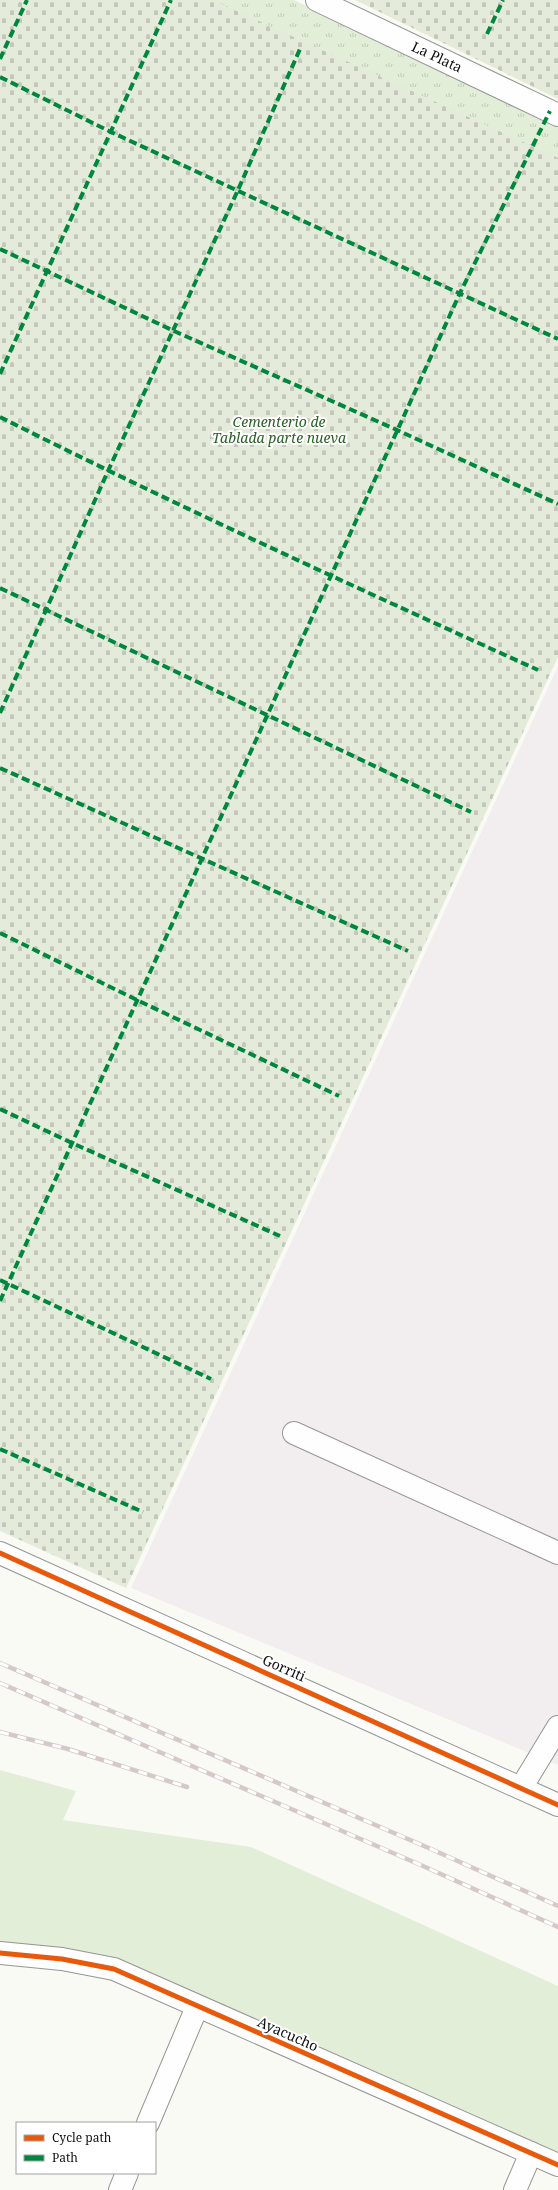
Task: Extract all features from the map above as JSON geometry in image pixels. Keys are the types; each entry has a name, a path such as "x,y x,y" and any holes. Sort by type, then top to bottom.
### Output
{"street":[{"name":"La Plata","path":"317,0 558,115"},
{"path":"294,1433 558,1553"},
{"name":"Gorriti","path":"0,1553 558,1805"},
{"path":"521,1788 558,1727"},
{"name":"Ayacucho","path":"0,1953 62,1959 114,1969 197,2007 558,2165"},
{"path":"148,2122 197,2007"},
{"path":"515,2190 531,2153"},
{"path":"120,2190 127,2174"}],"shaded area":[{"path":"558,666 558,1765 131,1588"}],"green space":[{"name":"Cementerio de Tablada parte nueva","path":"0,0 213,0 558,158 558,657 126,1588 0,1531"},
{"path":"211,0 294,0 558,125 558,159"},
{"path":"355,0 558,0 558,99"},
{"path":"0,1770 76,1791 63,1820 251,1847 558,1986 558,2157 120,1964 0,1945"}],"railway":[{"path":"0,1663 431,1849 558,1906"},
{"path":"0,1683 423,1866 558,1927"},
{"path":"0,1732 68,1749 187,1787"}],"marked path":[{"path":"0,59 27,0"},
{"path":"0,374 171,0"},
{"path":"487,34 503,0"},
{"path":"0,713 108,471 238,190 300,49"},
{"path":"0,77 111,132 558,339"},
{"path":"0,1301 460,293 550,111"},
{"path":"0,249 174,331 397,430 558,504"},
{"path":"0,417 200,515 538,670"},
{"path":"0,588 471,812"},
{"path":"0,768 408,951"},
{"path":"0,933 339,1096"},
{"path":"0,1109 72,1143 280,1236"},
{"path":"0,1280 211,1379"},
{"path":"0,1449 143,1512"}],"cycle path":[{"path":"0,1553 558,1805"},
{"path":"0,1953 62,1959 114,1969 558,2165"}]}
